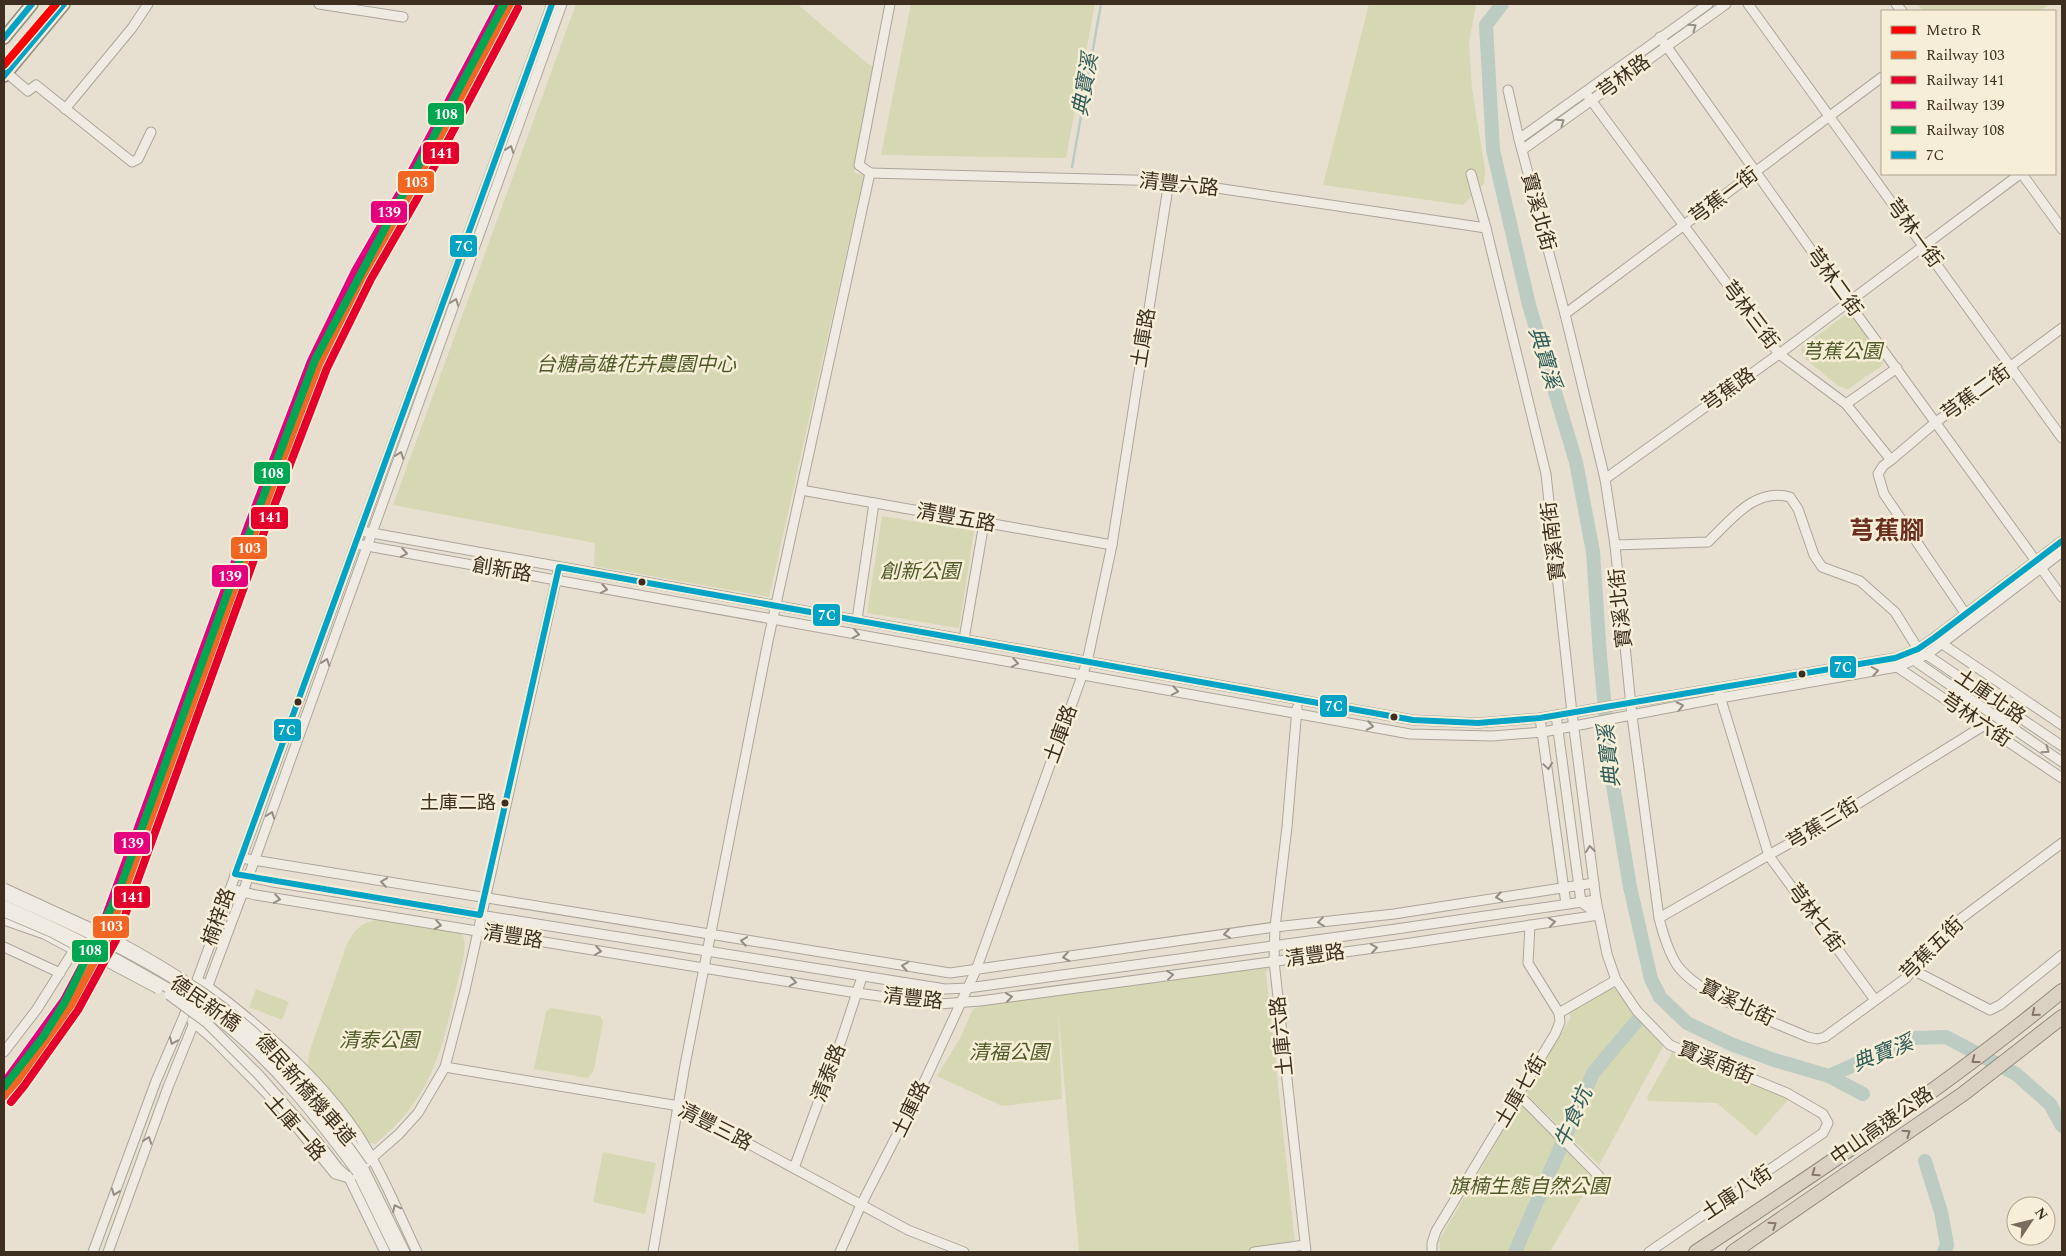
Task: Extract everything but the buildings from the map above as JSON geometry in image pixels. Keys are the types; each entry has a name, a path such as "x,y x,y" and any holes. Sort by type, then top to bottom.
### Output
{"highway":[{"name":"中山高速公路","path":"1696,1252 1792,1189 1942,1085 2062,991"},
{"name":"中山高速公路","path":"1733,1252 1963,1094 2062,1017"}],"main road":[{"path":"4,38 32,4"},
{"path":"5,74 64,4"}],"street":[{"path":"64,109 132,28 148,4"},
{"path":"319,4 403,17"},
{"name":"楠梓路","path":"93,1252 156,1082 184,1016 552,4"},
{"name":"楠梓路","path":"108,1252 243,892 562,4"},
{"path":"653,1252 705,967 773,619 870,173 859,165 890,4"},
{"name":"芎林路","path":"1519,139 1708,4"},
{"name":"芎林路","path":"1522,150 1726,4"},
{"name":"芎林一街","path":"1748,4 2062,438"},
{"name":"芎林二街","path":"1660,37 1848,302 2062,597"},
{"path":"5,74 28,91 36,85 132,162 138,159 151,132"},
{"name":"芎蕉一街","path":"1565,314 1881,78"},
{"name":"寶溪北街","path":"1508,90 1605,479 1615,546 1629,716 1659,918 1668,946 1677,964 1699,986 1727,1001 1808,1036 1817,1039 1825,1038"},
{"name":"芎林三街","path":"1585,92 1779,354 1846,404 1891,460"},
{"name":"清豐六路","path":"870,173 1169,181 1486,228"},
{"name":"寶溪南街","path":"1471,174 1546,474 1596,900 1607,954 1616,980 1637,1011 1670,1045 1763,1082 1812,1107 1826,1118 1828,1123 1823,1133"},
{"name":"芎蕉路","path":"1605,479 1779,354 2020,175"},
{"path":"2022,175 2062,229"},
{"name":"土庫路","path":"840,1252 861,1205 906,1121 976,970 1087,662 1112,545 1169,181"},
{"name":"芎蕉二街","path":"1891,460 1936,422 2062,328"},
{"path":"1846,404 1897,368"},
{"path":"1891,460 1883,466 1878,474 1884,494 1967,617"},
{"name":"清豐五路","path":"801,490 1112,545"},
{"path":"1615,546 1708,542 1746,506 1756,500 1766,495 1779,494 1790,497 1798,509 1814,555 1822,567 1860,581 1895,612 1918,649 1915,661"},
{"path":"857,620 874,503"},
{"path":"964,639 984,523"},
{"name":"創新路","path":"361,531 1412,720 1478,723 1540,718 1718,688 1915,661 1942,644 1967,617"},
{"name":"創新路","path":"356,544 1410,734 1492,736 1543,732 1577,726 1896,663 1967,617 2038,564 2062,541"},
{"name":"創新路","path":"2038,564 2062,552"},
{"path":"385,1252 349,1178 373,1159 399,1134 418,1112 446,1067 465,990 480,915 559,567"},
{"path":"1934,638 2062,725"},
{"name":"土庫北路","path":"1918,649 2062,746"},
{"name":"土庫北路","path":"1915,661 2062,762"},
{"name":"芎林六街","path":"1896,663 1983,726 2062,778"},
{"name":"芎林七街","path":"1718,688 1769,856 1875,1000"},
{"name":"土庫六路","path":"1299,700 1295,713 1287,827 1275,928 1274,961 1306,1248"},
{"path":"1556,715 1581,902 1599,915"},
{"path":"1540,718 1566,904"},
{"name":"芎蕉三街","path":"1659,918 1851,808 1983,726"},
{"name":"芎蕉五街","path":"1825,1038 1906,978 1947,929 2062,843"},
{"name":"清豐路","path":"241,858 711,936 950,973 1275,928 1394,914 1594,883"},
{"name":"清豐路","path":"235,874 248,878 935,989 968,988 1596,900"},
{"name":"德民新橋機車道","path":"4,888 91,927 138,952 213,998 278,1054 333,1116 357,1149 366,1158 373,1159"},
{"name":"清豐路","path":"230,889 477,931 930,1003 961,1003 1599,915"},
{"name":"德民新橋","path":"4,895 79,927 109,943 197,995 225,1014 295,1080 313,1100 360,1169"},
{"name":"德民新橋","path":"4,905 69,933 102,950 194,1003 221,1022 285,1083 360,1169"},
{"name":"德民新橋機車道","path":"4,912 51,932 84,949 172,997 195,1013 259,1076 318,1141 338,1168 349,1178"},
{"path":"4,920 44,934 74,950 37,1009 4,1052"},
{"path":"1530,925 1528,963 1559,1012 1616,980"},
{"path":"4,947 60,973"},
{"path":"1912,970 1990,1010 2000,1005 2062,955"},
{"name":"清泰路","path":"794,1168 858,993 862,977"},
{"path":"197,979 255,1025 339,1109 373,1159 417,1252"},
{"name":"土庫七街","path":"1432,1252 1432,1243 1436,1232 1555,1034 1560,1022 1559,1012"},
{"name":"土庫一路","path":"184,1016 194,1023 280,1107 335,1174 349,1178"},
{"name":"清豐三路","path":"446,1067 679,1106 908,1230 964,1252"},
{"path":"1518,1095 1599,1176"},
{"name":"土庫八街","path":"1649,1252 1823,1133"},
{"path":"360,1169 396,1252"},
{"path":"360,1169 405,1252"},
{"path":"1254,1252 1306,1248"}],"green space":[{"name":"台糖高雄花卉農園中心","path":"576,4 797,4 874,69 854,173 864,175 769,597 594,566 595,543 393,505"},
{"path":"911,4 1095,4 1066,158 881,155"},
{"path":"1369,4 1476,4 1469,43 1472,89 1485,169 1484,184 1463,205 1323,185"},
{"path":"1917,4 2050,4 2041,10 1922,10"},
{"name":"芎蕉公園","path":"1845,315 1852,317 1883,359 1883,365 1848,389 1838,386 1802,356 1801,348"},
{"name":"創新公園","path":"882,516 974,531 959,628 867,613"},
{"name":"清泰公園","path":"383,918 460,931 465,948 440,1050 423,1090 395,1126 375,1144 368,1142 363,1137 343,1107 308,1066 309,1053 347,944 361,926"},
{"name":"清福公園","path":"1274,961 1266,972 1295,1243 1239,1252 1079,1252 1058,1010 1062,1099 1002,1106 937,1076 960,1038 973,1009 983,1005 1056,990"},
{"name":"旗楠生態自然公園","path":"1615,984 1667,1039 1599,1165 1525,1093 1571,1017 1567,1011"},
{"path":"256,989 289,1002 282,1020 249,1007"},
{"path":"551,1008 600,1016 603,1021 594,1070 588,1078 534,1069 546,1012"},
{"path":"1673,1051 1789,1099 1756,1136 1717,1103 1649,1101 1647,1097"},
{"name":"旗楠生態自然公園","path":"1521,1101 1596,1173 1550,1252 1440,1252 1439,1240"},
{"path":"603,1152 656,1163 645,1214 593,1202"}],"waterway":[{"name":"典寶溪","path":"1072,167 1101,4"},
{"name":"典寶溪","path":"1502,4 1486,25 1493,150 1529,305 1576,462 1593,552 1611,773 1630,887 1651,979 1660,997 1687,1023 1731,1044 1774,1060 1829,1076 1915,1038 1946,1037 2016,1074 2050,1104 2062,1126"},
{"name":"牛食坑","path":"1515,1252 1593,1073 1637,1021"},
{"path":"1829,1076 1863,1094"},
{"path":"1925,1161 1941,1212 1947,1245 1944,1252"}],"metro line":[{"name":"R","path":"4,65 56,4"}],"rail line":[{"name":"139","path":"4,1083 64,1000 100,932 248,526 311,361 355,271 401,191 500,4"},
{"name":"108","path":"4,1087 43,1037 65,1002 117,896 252,526 315,360 504,4"},
{"name":"103","path":"4,1096 17,1081 71,1005 108,936 256,529 319,364 363,275 409,195 510,4"},
{"name":"141","path":"11,1102 78,1010 116,940 264,532 327,368 371,279 417,199 518,8"}],"transit line":[{"name":"7C","path":"4,38 32,4"},
{"name":"7C","path":"4,76 64,4"},
{"name":"7C","path":"552,4 235,874 480,915 559,567 1413,720 1478,723 1540,718 1895,658 1918,649 1934,638 2062,541"}],"place":[{"name":"土庫二路","path":"505,803"}],"district":[{"name":"芎蕉腳","path":"1887,532"}]}
